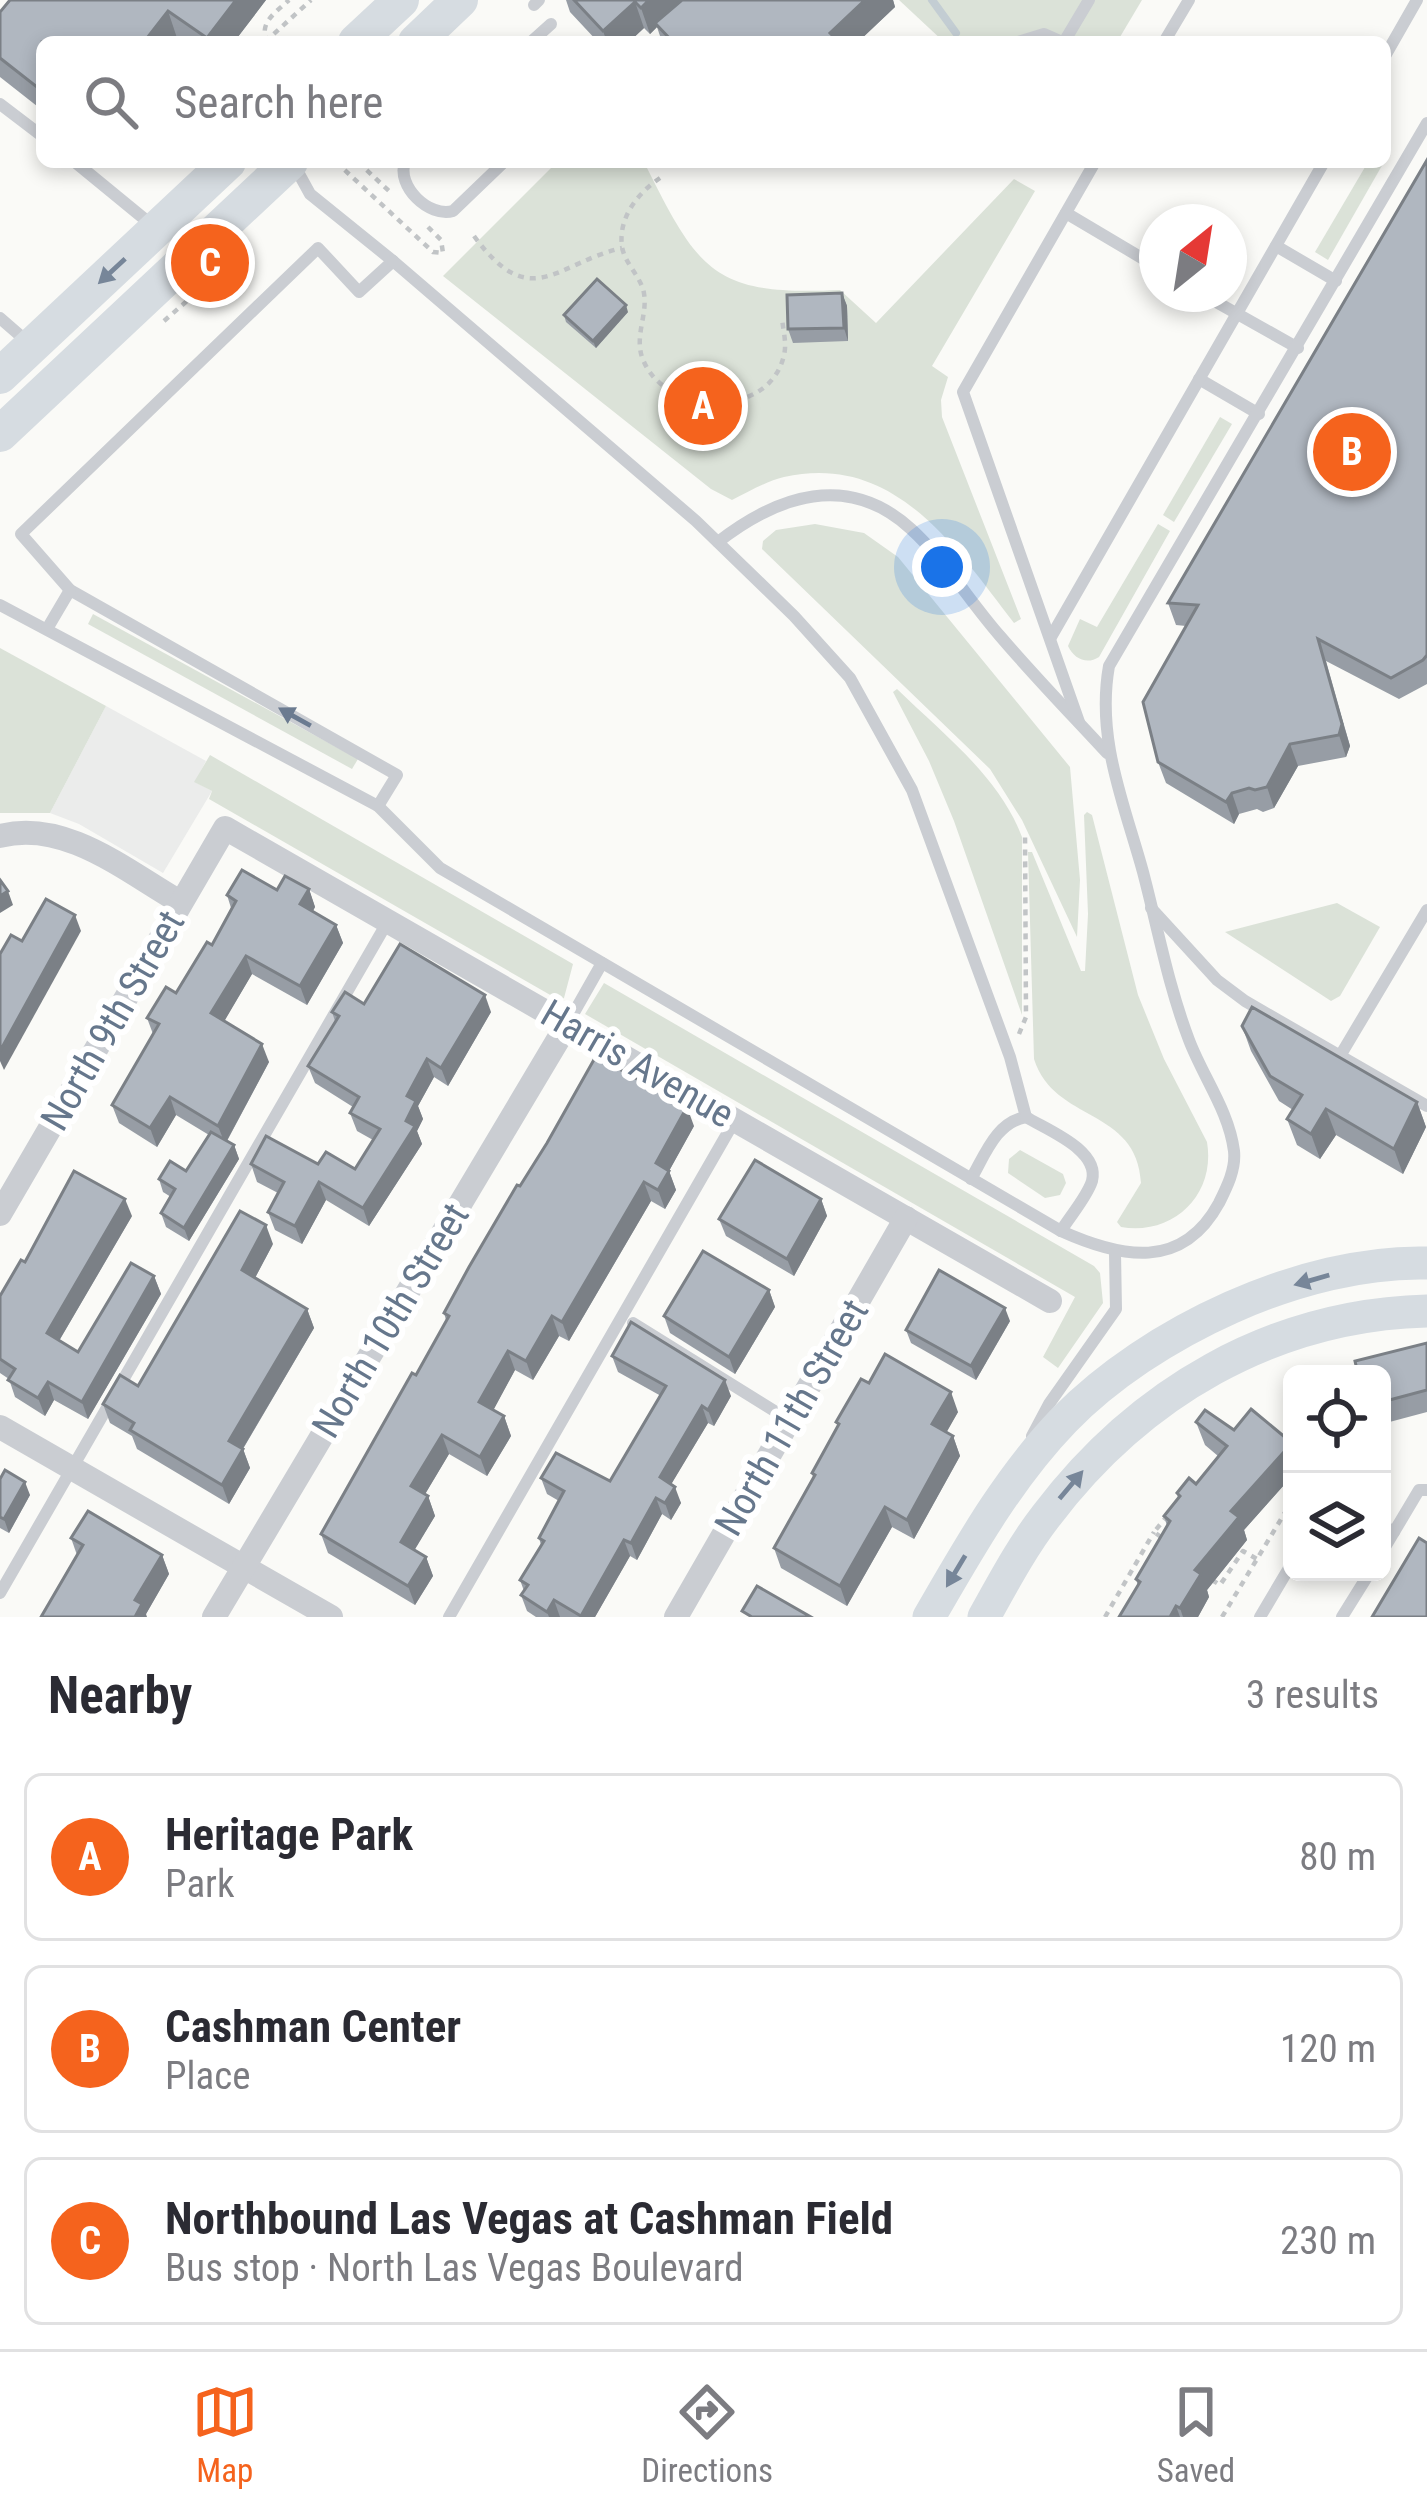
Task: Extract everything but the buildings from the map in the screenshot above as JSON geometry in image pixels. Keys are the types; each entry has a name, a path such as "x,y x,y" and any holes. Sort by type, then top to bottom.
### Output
{"main road":[{"path":"362,36 401,0"},
{"path":"422,36 460,0"},
{"path":"0,376 222,168"},
{"path":"0,434 285,168"},
{"path":"157,229 190,258"},
{"path":"929,1617 999,1500 1065,1420 1126,1367 1199,1322 1266,1293 1334,1274 1427,1263"},
{"path":"984,1617 1043,1520 1080,1473 1143,1414 1215,1365 1288,1334 1387,1312 1427,1311"}],"street":[{"name":"North 9th Street","path":"0,1214 225,828"},
{"name":"Harris Avenue","path":"225,828 1050,1301"},
{"path":"0,836 25,829 53,833 180,902"},
{"name":"North 10th Street","path":"214,1617 568,1023"},
{"name":"North 11th Street","path":"676,1617 906,1218"},
{"path":"0,1426 331,1617"}],"lane":[{"path":"1067,36 1089,0"},
{"path":"1168,36 1189,0"},
{"path":"1391,46 1417,0"},
{"path":"538,36 551,24"},
{"path":"0,104 36,131"},
{"path":"3,604 378,806 440,868 1060,1231 1115,1253 1160,1252 1204,1228 1232,1176 1234,1152 1221,1107 1163,964 1108,754 1109,666 1427,123"},
{"path":"82,168 157,229"},
{"path":"295,168 310,194 718,542 794,616 863,695 912,790 1010,1057 1026,1117"},
{"path":"402,168 405,182 433,212 442,214 453,211 498,168"},
{"path":"1079,722 963,392 1092,168"},
{"path":"1052,637 1321,168"},
{"path":"1066,213 1139,256"},
{"path":"1276,246 1336,281"},
{"path":"378,806 397,775 70,590 21,534 318,248 359,292 393,261"},
{"path":"1232,312 1298,348"},
{"path":"0,318 32,346"},
{"path":"1199,379 1259,414"},
{"path":"718,542 756,514 806,496 855,500 886,513 920,538 1001,638 1108,754"},
{"path":"47,629 70,590"},
{"path":"1150,907 1216,980 1280,1024 1427,1106"},
{"path":"1340,1056 1427,910"},
{"path":"0,1593 388,920"},
{"path":"568,1023 602,963"},
{"path":"971,1180 1001,1127 1026,1117 1082,1152 1092,1165 1092,1181 1060,1231"},
{"path":"449,1617 736,1119"},
{"path":"999,1500 1049,1404 1116,1310 1115,1253"},
{"path":"622,1316 790,1420"},
{"path":"1391,1525 1419,1490 1427,1490"},
{"path":"1260,1617 1283,1577"},
{"path":"1342,1617 1364,1581"}],"path":[{"path":"264,36 266,22 289,0"},
{"path":"272,36 311,0"},
{"path":"342,168 433,252 443,253 441,240"},
{"path":"660,178 630,207 622,248 645,295 639,344 642,360 662,385 675,395 712,403 738,400 769,382 784,355 782,318"},
{"path":"474,236 492,261 532,278 570,271 589,258 622,248"},
{"path":"1010,1057 1026,1017 1025,832"},
{"path":"1105,1617 1154,1532 1178,1502"},
{"path":"1222,1617 1283,1517"},
{"path":"1154,1532 1161,1536 1159,1543"},
{"path":"1204,1574 1220,1585 1243,1551 1257,1559"}],"shaded area":[{"path":"899,0 1142,0 1121,36 938,36"},
{"path":"551,168 647,168 680,229 715,270 764,288 840,290 876,323 1014,179 1035,191 932,366 948,377 942,417 1021,619 1014,623 919,512 859,479 823,473 784,477 732,500 711,489 443,276"},
{"path":"1364,168 1381,168 1328,260 1315,252"},
{"path":"1220,417 1232,424 1174,522 1163,515"},
{"path":"815,524 864,533 898,557 1070,767 1080,880 1077,937 1022,820 990,769 762,549 763,541 776,530"},
{"path":"1158,524 1170,531 1099,657 1077,657 1068,646 1080,619 1097,627"},
{"path":"93,614 358,759 352,769 88,624"},
{"path":"0,648 106,706 50,813 0,813"},
{"path":"897,689 984,775 1022,837 1022,1015 954,821 893,692"},
{"path":"106,706 206,761 195,782 212,791 163,873 79,824 50,813"},
{"path":"210,755 573,964 564,998 559,1000 209,799 212,791 194,782"},
{"path":"1087,812 1092,815 1138,995 1164,1059 1207,1142 1205,1179 1187,1208 1158,1225 1140,1228 1121,1227 1117,1222 1141,1183 1136,1158 1111,1127 1059,1095 1044,1080 1034,1059 1028,852 1032,852 1081,971 1085,971"},
{"path":"1337,903 1380,927 1340,996 1331,1001 1225,932"},
{"path":"604,983 1094,1266 1100,1273 1103,1303 1058,1368 1043,1357 1075,1297 585,1014"},
{"path":"1020,1150 1063,1174 1066,1183 1060,1195 1045,1198 1008,1173 1009,1159"}],"waterway":[{"path":"932,0 956,33"}],"place":[{"name":"Northbound Las Vegas at Cashman Field","path":"210,263"},
{"name":"Heritage Park","path":"703,406"},
{"name":"Cashman Center","path":"1352,452"}]}
